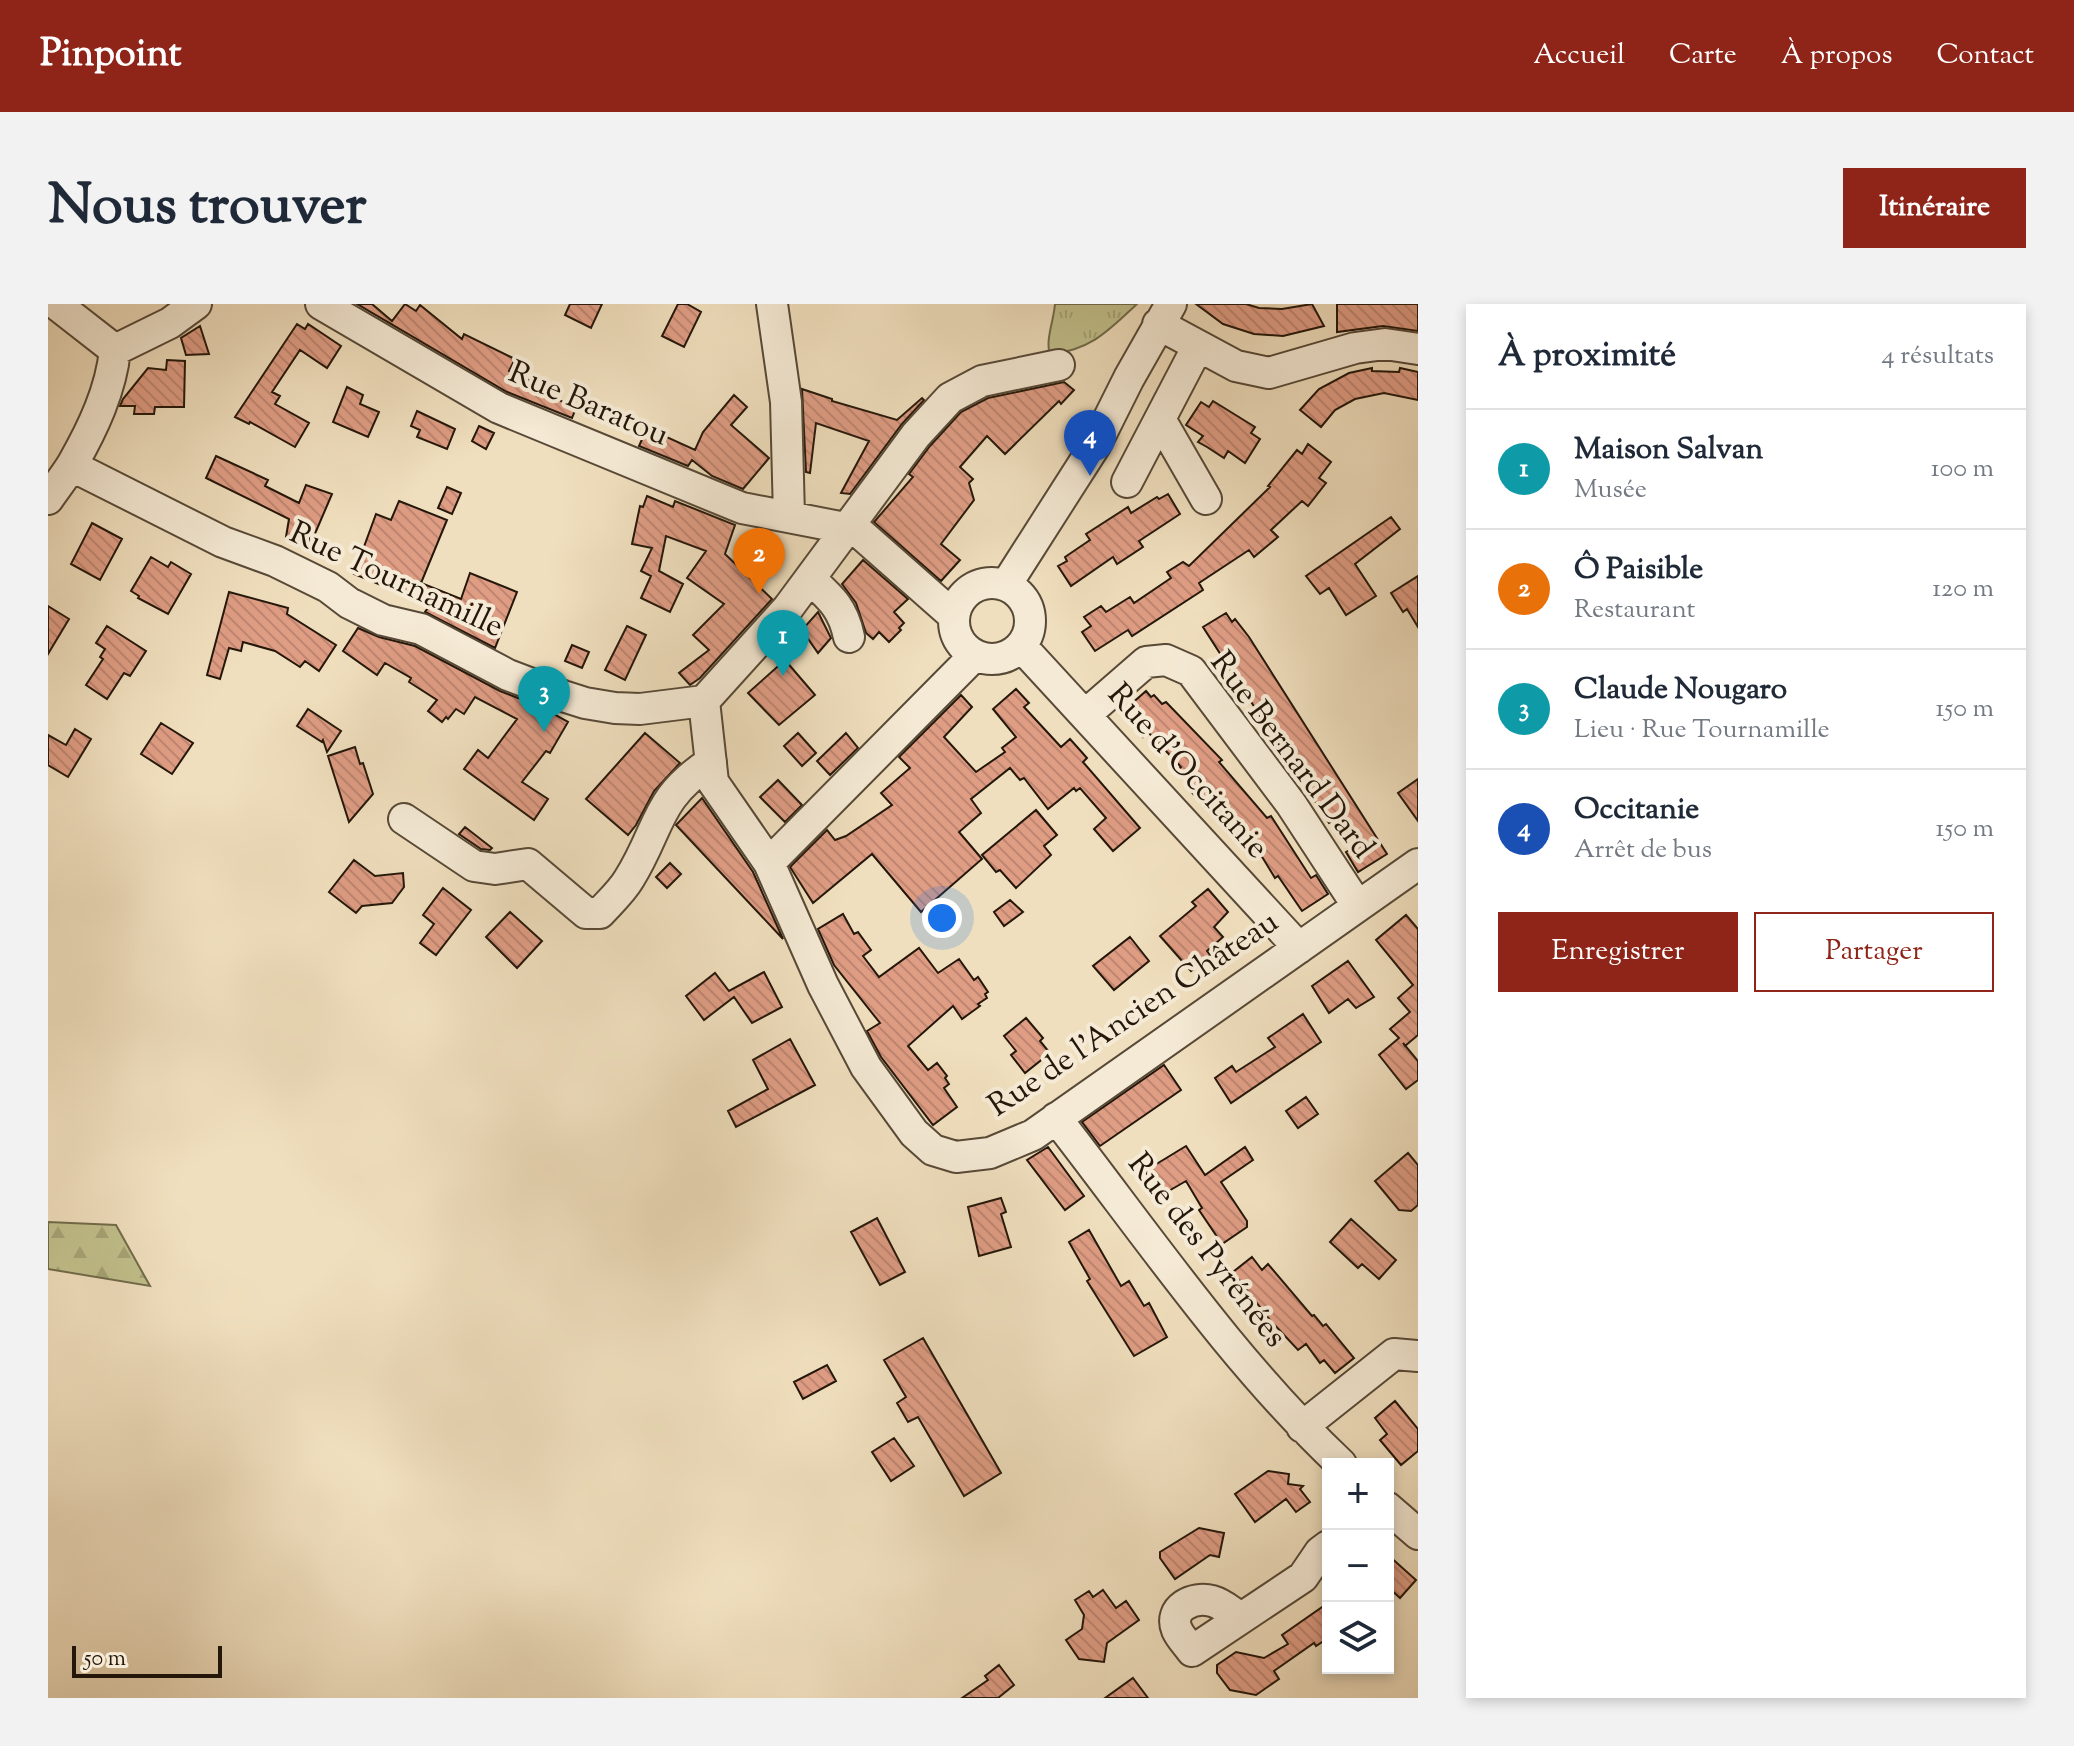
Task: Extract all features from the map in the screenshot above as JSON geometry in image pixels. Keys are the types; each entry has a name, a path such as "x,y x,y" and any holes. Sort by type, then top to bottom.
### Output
{"street":[{"path":"56,304 115,350"},
{"path":"115,350 170,323 196,304"},
{"name":"Rue Baratou","path":"321,304 491,404 742,508 845,528"},
{"path":"772,304 786,402 789,516"},
{"path":"1006,585 1096,444 1164,314 1198,346 1236,366 1269,373 1355,348 1385,344 1418,349"},
{"path":"1127,482 1198,346"},
{"path":"48,499 72,466 104,397 115,350"},
{"path":"704,701 788,608 916,435 950,398 982,381 1059,365"},
{"path":"1160,419 1206,499"},
{"name":"Rue Tournamille","path":"72,466 223,542 275,561 328,587 349,603 383,620 421,629 508,675 563,696 585,703 640,709 704,701"},
{"path":"845,528 861,534 954,616"},
{"path":"810,579 833,599 845,617 849,637"},
{"path":"983,584 1006,585 1022,598 1027,607 1030,627 1021,646 1000,658 975,655 959,639 955,628 957,605 972,588 983,584"},
{"name":"Rue d'Occitanie","path":"1021,646 1299,948"},
{"path":"769,863 975,655"},
{"name":"Rue Bernard Dard","path":"1085,715 1146,662 1166,660 1191,671 1291,804 1357,905"},
{"name":"Rue de l'Ancien Château","path":"704,701 713,782 769,863 823,985 866,1067 914,1133 933,1150 956,1157 990,1153 1033,1135 1418,864"},
{"path":"404,819 474,866 495,869 528,864 586,913 600,913 629,880 662,808 687,777 711,762"},
{"name":"Rue des Pyrénées","path":"1056,1118 1210,1317 1302,1427 1335,1458"},
{"path":"1302,1427 1394,1354 1418,1356"},
{"path":"1394,1513 1418,1534"},
{"path":"1239,1617 1303,1577 1322,1550"}],"green space":[{"path":"1055,304 1137,304 1108,331 1089,343 1050,355 1049,336"},
{"path":"48,1222 116,1225 150,1286 48,1269"}],"building":[{"path":"357,304 372,304 392,321 405,304 416,311 420,305 462,339 464,334 515,359 509,371 550,390 548,395 576,408 572,418 507,392"},
{"path":"570,304 602,304 591,328 565,315"},
{"path":"678,304 687,304 701,312 684,347 662,336"},
{"path":"1196,304 1246,304 1282,309 1312,304 1324,326 1283,336 1254,334 1223,324"},
{"path":"1337,304 1418,304 1418,331 1383,326 1337,332"},
{"path":"297,324 305,329 308,324 341,346 327,368 300,350 272,392 280,396 275,404 309,423 295,447 235,417"},
{"path":"200,326 209,354 186,355 181,338"},
{"path":"167,360 185,361 184,407 155,407 154,414 134,414 135,406 120,406 148,368 166,370"},
{"path":"1372,368 1372,371 1399,372 1400,368 1418,372 1418,400 1384,393 1355,399 1335,410 1321,427 1300,410 1319,389 1349,373"},
{"path":"1064,382 1074,390 1005,454 987,436 960,467 973,479 969,483 974,500 941,544 960,560 941,581 874,522 913,477 909,474 930,446 961,412 988,398"},
{"path":"347,387 363,395 360,404 379,412 368,437 333,422"},
{"path":"802,389 897,420 922,398 924,400 902,424 850,494 841,493 869,441 816,423 810,473 806,472"},
{"path":"734,395 747,407 731,425 769,458 743,489 712,476 692,460 688,466 639,446 647,428 695,450 703,432"},
{"path":"1213,401 1255,427 1251,433 1260,439 1245,463 1228,451 1224,458 1198,442 1203,436 1186,425 1201,402 1209,407"},
{"path":"417,411 455,429 447,449 417,437 420,430 411,426"},
{"path":"479,426 494,433 486,449 472,441"},
{"path":"1308,444 1331,462 1319,478 1326,483 1308,506 1302,501 1271,530 1278,537 1254,557 1249,550 1199,583 1203,590 1132,636 1128,630 1095,651 1082,632 1091,626 1084,617 1101,606 1106,612 1130,597 1134,603 1171,578 1167,572 1183,562 1189,566 1270,487 1297,450 1302,454"},
{"path":"216,456 268,480 265,486 299,503 306,485 332,494 307,546 286,537 289,519 206,478"},
{"path":"447,487 461,493 452,514 438,508"},
{"path":"1168,494 1180,514 1139,541 1143,547 1117,564 1113,557 1071,586 1058,566 1067,561 1065,557 1090,540 1086,534 1128,507 1131,513"},
{"path":"647,496 673,507 675,501 735,525 725,554 772,599 700,678 690,685 679,673 709,650 693,635 724,604 687,578 706,551 666,536 659,571 683,584 670,612 641,598 651,576 641,571 652,548 632,544 640,506 643,507"},
{"path":"399,501 447,520 421,583 461,599 470,573 517,592 495,648 425,612 430,605 354,574 376,514 391,520"},
{"path":"1391,517 1400,529 1355,564 1376,596 1346,615 1329,588 1320,594 1306,576"},
{"path":"92,523 122,539 100,580 71,564"},
{"path":"151,557 168,567 171,562 191,574 168,614 131,591"},
{"path":"863,560 908,599 894,612 904,623 889,642 879,632 873,639 866,633 856,603 842,584"},
{"path":"1418,576 1418,627 1407,609 1403,612 1391,593"},
{"path":"229,592 288,608 287,614 336,645 319,671 305,661 300,667 275,651 243,642 241,651 229,648 220,679 207,675"},
{"path":"48,606 69,619 48,654"},
{"path":"818,612 831,638 818,653 802,630"},
{"path":"1226,613 1249,637 1387,854 1358,872 1346,852 1353,848 1336,819 1329,823 1203,627"},
{"path":"107,626 146,651 130,676 124,673 107,699 86,685 103,659 100,657 105,649 96,643"},
{"path":"627,626 646,635 625,680 605,670"},
{"path":"358,628 415,646 500,691 541,707 568,722 550,753 546,751 522,782 548,799 534,820 464,769 478,750 488,758 517,719 475,697 464,714 456,709 442,722 428,711 437,700 409,682 411,678 385,663 377,675 343,651"},
{"path":"572,645 589,652 582,668 565,661"},
{"path":"785,660 815,695 779,725 748,693"},
{"path":"1016,689 1029,703 1024,707 1061,747 1070,739 1087,758 1083,762 1140,828 1113,851 1094,829 1106,818 1080,788 1076,791 1074,788 1048,809 1024,778 1020,780 1010,768 971,799 981,813 959,832 982,859 921,912 872,854 813,903 790,867 827,830 835,840 846,836 892,805 881,793 910,768 899,757 961,695 972,707 944,737 976,772 1005,752 1002,748 1016,737 993,709"},
{"path":"1146,691 1162,704 1166,702 1222,760 1219,762 1267,818 1271,816 1311,878 1316,875 1328,894 1302,911 1278,876 1275,878 1253,842 1246,843 1227,814 1219,821 1196,797 1188,788 1192,785 1178,770 1181,767 1148,732 1143,737 1121,713"},
{"path":"308,709 341,731 327,752 323,740 297,726"},
{"path":"161,723 193,743 172,774 141,754"},
{"path":"75,729 91,739 68,777 48,765 48,735 66,745"},
{"path":"645,733 680,763 654,791 628,835 586,799"},
{"path":"798,733 816,753 802,766 784,746"},
{"path":"846,733 858,748 830,775 817,761"},
{"path":"355,747 373,794 349,822 328,756"},
{"path":"1418,779 1418,821 1398,793"},
{"path":"778,780 802,805 785,822 760,797"},
{"path":"702,798 753,872 783,939 676,825"},
{"path":"1036,810 1057,835 1044,846 1051,855 1016,888 1000,870 996,872 982,855"},
{"path":"465,827 492,848 481,849 459,834"},
{"path":"354,860 375,876 403,873 404,887 392,903 362,906 356,913 329,892"},
{"path":"670,863 681,874 667,888 656,877"},
{"path":"443,888 471,910 436,955 420,943 434,924 423,915"},
{"path":"1208,889 1228,912 1214,927 1223,937 1207,951 1210,955 1191,971 1160,936 1196,906 1192,902"},
{"path":"1010,900 1023,912 1004,926 994,912"},
{"path":"510,912 542,941 517,968 486,937"},
{"path":"843,914 854,934 858,932 871,950 863,956 879,977 919,948 938,973 959,959 974,980 978,977 988,992 985,994 987,998 978,1004 980,1006 962,1019 953,1006 908,1046 928,1070 937,1063 947,1076 945,1078 949,1084 944,1088 957,1107 933,1125 881,1057 867,1031 880,1023 834,965 818,929"},
{"path":"1406,915 1418,929 1418,1035 1405,1046 1418,1061 1418,1080 1406,1089 1379,1055 1399,1038 1390,1029 1410,1012 1398,998 1413,985 1376,940"},
{"path":"1130,937 1149,961 1114,990 1093,966"},
{"path":"1348,961 1374,997 1356,1008 1348,999 1329,1013 1312,986"},
{"path":"764,972 782,1007 752,1023 734,997 704,1020 686,996 715,973 729,991"},
{"path":"1303,1014 1321,1042 1231,1103 1215,1078 1232,1066 1236,1072 1275,1047 1268,1038"},
{"path":"1026,1018 1043,1038 1040,1041 1050,1053 1025,1073 1011,1055 1016,1051 1004,1036"},
{"path":"790,1039 815,1085 736,1127 728,1111 768,1089 753,1060"},
{"path":"1164,1065 1181,1090 1100,1146 1082,1122"},
{"path":"1306,1097 1318,1114 1298,1128 1286,1111"},
{"path":"1186,1146 1205,1175 1245,1147 1253,1160 1221,1182 1247,1221 1247,1227 1222,1244 1199,1210 1202,1208 1186,1181 1160,1196 1145,1171"},
{"path":"1048,1147 1084,1196 1065,1210 1027,1160"},
{"path":"1408,1153 1418,1165 1418,1205 1411,1211 1399,1210 1375,1181"},
{"path":"1001,1198 1006,1212 1001,1214 1011,1247 979,1256 968,1207"},
{"path":"877,1218 905,1272 880,1285 851,1232"},
{"path":"1351,1219 1396,1260 1379,1279 1362,1264 1358,1268 1330,1242"},
{"path":"1089,1230 1121,1286 1129,1281 1144,1306 1149,1303 1167,1337 1134,1356 1087,1281 1090,1279 1069,1242"},
{"path":"1252,1257 1262,1270 1268,1264 1312,1316 1323,1326 1326,1324 1354,1358 1335,1373 1324,1360 1320,1363 1306,1344 1298,1350 1233,1272"},
{"path":"923,1338 1001,1473 964,1496 918,1417 908,1422 897,1403 906,1397 884,1360"},
{"path":"827,1365 836,1381 803,1399 794,1382"},
{"path":"1395,1401 1418,1429 1418,1451 1401,1465 1380,1440 1387,1434 1375,1418"},
{"path":"894,1438 914,1466 891,1481 872,1452"},
{"path":"1268,1471 1289,1474 1288,1484 1303,1486 1300,1489 1310,1502 1296,1512 1286,1499 1255,1522 1235,1494"},
{"path":"1199,1528 1224,1533 1219,1557 1210,1555 1175,1579 1160,1558 1160,1552"},
{"path":"1394,1560 1416,1580 1400,1598 1394,1592"},
{"path":"1103,1590 1116,1608 1126,1601 1139,1620 1107,1643 1104,1662 1079,1659 1066,1640 1082,1629 1084,1615 1075,1600 1089,1591 1093,1597"},
{"path":"1322,1607 1322,1642 1316,1646 1314,1643 1274,1671 1279,1679 1256,1695 1230,1690 1217,1673 1217,1665 1236,1652 1264,1658 1288,1644 1282,1635"},
{"path":"999,1665 1014,1685 998,1698 962,1698 988,1680 985,1676"},
{"path":"1133,1678 1148,1698 1105,1698"}],"place":[{"name":"Occitanie","path":"1090,476"},
{"name":"Ô Paisible","path":"759,594"},
{"name":"Maison Salvan","path":"783,676"},
{"name":"Claude Nougaro","path":"544,732"}]}
